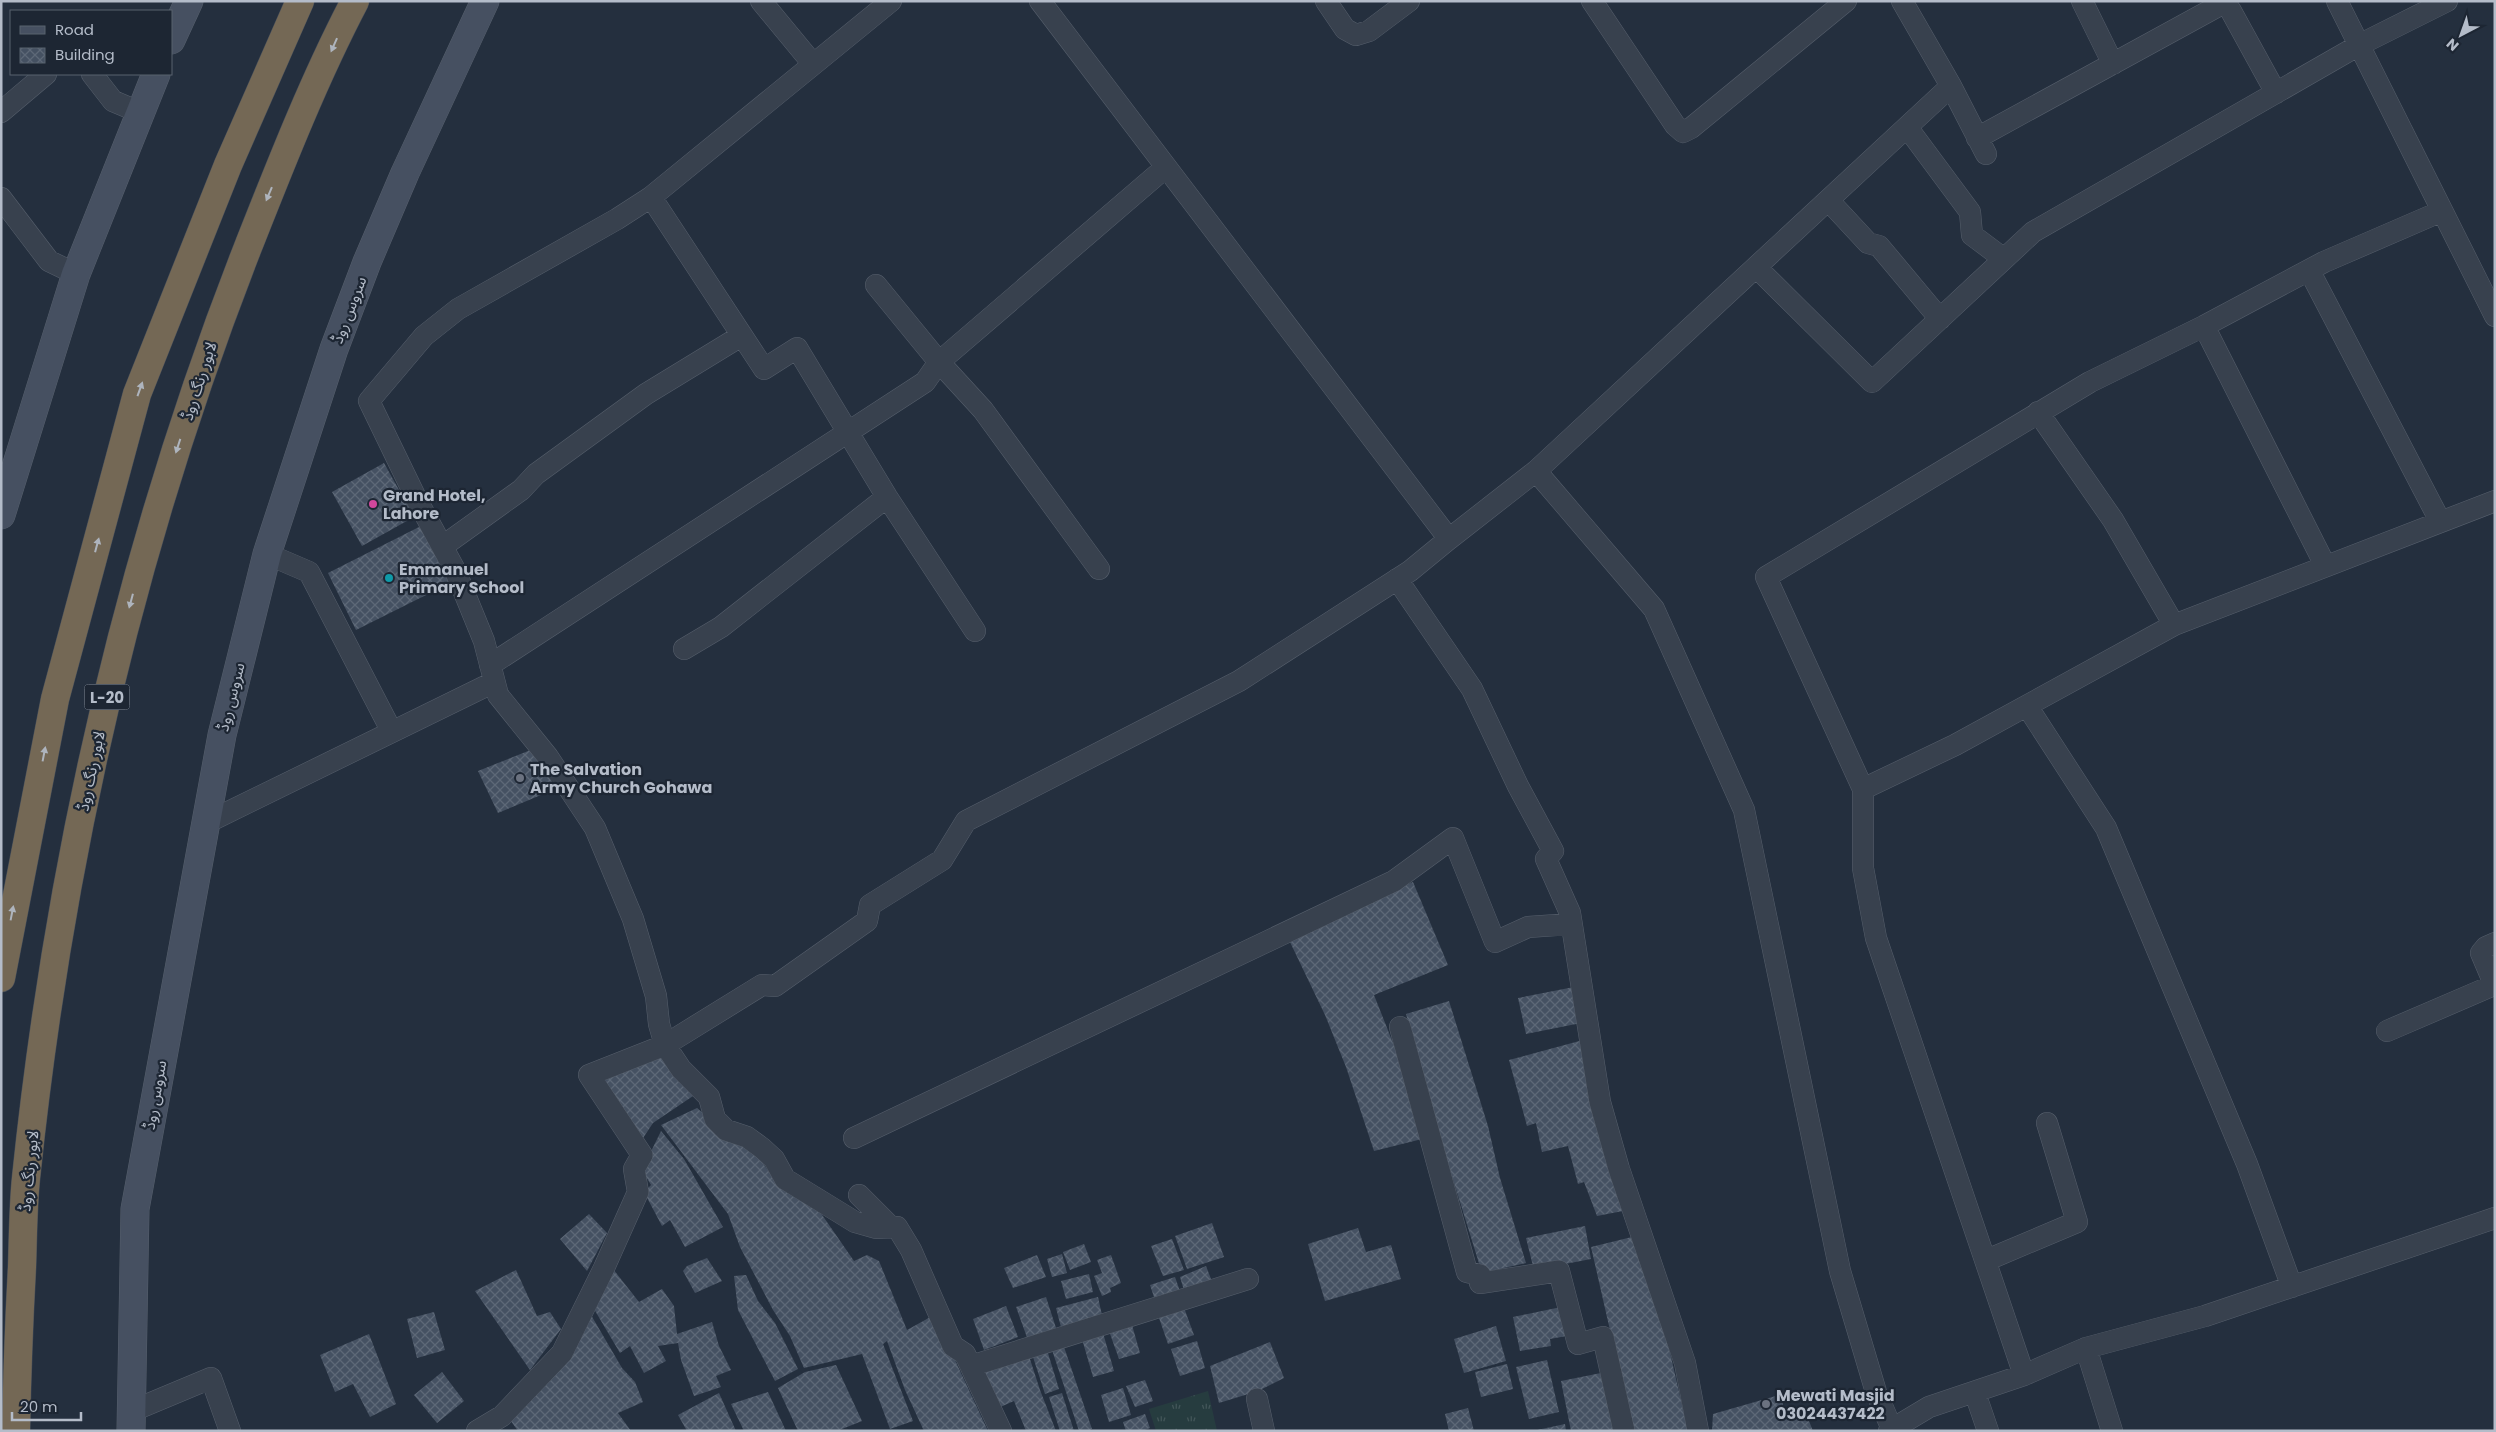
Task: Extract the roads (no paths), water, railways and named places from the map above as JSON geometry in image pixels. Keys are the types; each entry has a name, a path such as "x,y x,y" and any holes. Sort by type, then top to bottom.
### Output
{"highway":[{"path":"1,978 55,699 138,394 228,165 300,1"},
{"name":"لاہور رنگ روڈ","path":"16,1431 26,1180 54,972 87,789 110,680 142,563 213,336 268,196 354,1"}],"street":[{"path":"172,38 189,1"},
{"name":"سروس روڈ","path":"132,1421 135,1209 204,824 222,735 267,554 334,349 367,262 405,173 485,1"},
{"path":"761,1 813,64"},
{"path":"891,1 651,197 617,219 458,309 424,336 370,401 417,500 456,570 484,641 498,695 548,757 596,828 633,919 656,996 659,1024 665,1044 681,1069 709,1098 715,1119 726,1130 747,1137 774,1159 785,1179 855,1222 876,1228 897,1227 911,1250 953,1346 965,1354 1001,1431"},
{"path":"1040,1 1449,539"},
{"path":"1326,1 1345,29 1356,35 1369,31 1409,1"},
{"path":"1592,1 1675,125 1683,132 1691,128 1846,1"},
{"path":"1902,1 1951,86 1981,146 2204,7 2227,5 2276,93"},
{"path":"2082,1 2113,64"},
{"path":"2338,1 2495,316"},
{"path":"1756,267 1872,382 2033,232 2361,44 2447,1"},
{"path":"1,112 45,75"},
{"path":"93,75 113,101 140,112"},
{"path":"1,515 76,274 156,75"},
{"path":"477,1431 502,1416 562,1353 638,1192 634,1170 642,1154 589,1075 665,1044 762,984 775,986 867,921 870,905 942,860 966,820 1239,681 1397,580 1536,471 1951,86"},
{"path":"1907,127 1970,212 1972,235 2004,259"},
{"path":"204,824 392,732 492,674 848,432 926,382 939,362 1166,167"},
{"path":"651,197 764,369 796,348 887,497 975,631"},
{"path":"1,198 50,261 76,274"},
{"path":"1828,200 1868,243 1879,246 1940,319"},
{"path":"2024,1375 1987,1260 1876,938 1863,868 1863,788 1766,577 2090,382 2204,326 2309,270 2442,212"},
{"path":"2309,270 2440,522"},
{"path":"876,285 939,362 983,410 1099,569"},
{"path":"2204,326 2325,565"},
{"path":"442,546 521,490 536,474 646,394 741,336"},
{"path":"2038,412 2113,520 2174,625"},
{"path":"1536,471 1654,609 1744,810 1840,1271 1876,1392 1896,1429 1929,1407 2024,1375 2086,1348 2205,1316 2495,1218"},
{"path":"684,649 721,627 887,497"},
{"path":"1863,788 1955,745 2174,625 2325,565 2495,501"},
{"path":"267,554 309,572 392,732"},
{"path":"1397,580 1472,689 1518,786 1553,851 1546,859 1570,913 1600,1102 1619,1169 1685,1363 1698,1431"},
{"path":"2027,706 2106,828 2247,1164 2292,1287"},
{"path":"854,1138 1394,881 1453,838 1495,942 1528,927 1571,924"},
{"path":"2387,1031 2494,986 2481,954 2486,947 2495,943"},
{"path":"1400,1026 1467,1272 1480,1275 1480,1283 1559,1271 1578,1344 1603,1337 1624,1431"},
{"path":"1987,1260 2077,1222 2047,1123"},
{"path":"859,1195 891,1227"},
{"path":"971,1366 1248,1279"},
{"path":"2086,1348 2112,1431"},
{"path":"132,1421 211,1378 230,1431"},
{"path":"1975,1393 1988,1431"},
{"path":"1257,1399 1264,1431"}],"place":[{"name":"Grand Hotel, Lahore","path":"373,504"},
{"name":"Emmanuel Primary School","path":"389,578"},
{"name":"The Salvation Army Church Gohawa","path":"520,778"},
{"name":"Mewati Masjid 03024437422","path":"1766,1404"}]}
